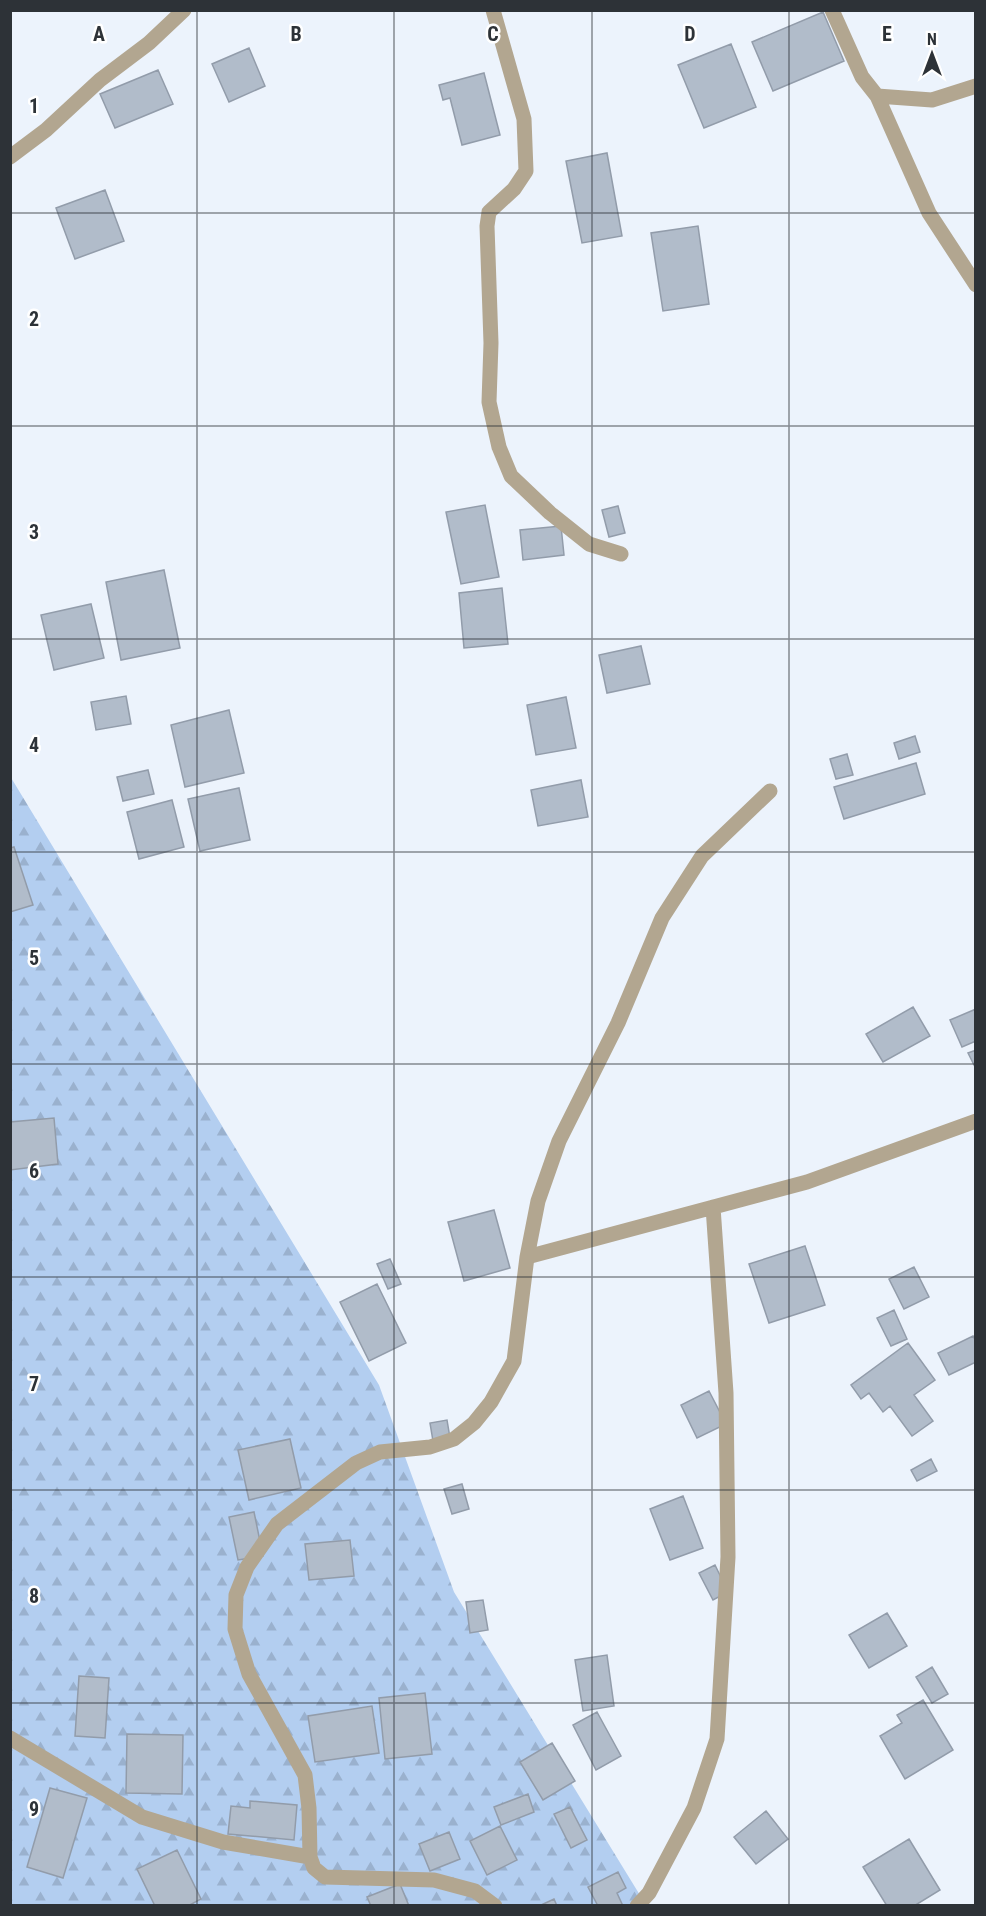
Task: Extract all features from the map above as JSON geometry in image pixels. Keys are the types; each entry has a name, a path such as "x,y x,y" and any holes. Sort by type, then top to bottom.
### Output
{"street":[{"path":"10,158 46,130 100,81 149,43 184,10"},
{"path":"493,10 524,119 527,153 526,171 514,189 489,212 487,226 491,343 489,402 499,447 511,476 550,513 589,544 621,554"},
{"path":"832,10 862,77 877,96 929,213 975,285"},
{"path":"877,96 932,100 975,86"},
{"path":"495,1905 475,1891 434,1881 325,1877 314,1868 310,1857 309,1808 305,1775 249,1674 235,1629 236,1595 247,1567 277,1524 356,1463 380,1452 430,1447 454,1439 474,1423 491,1402 514,1361 527,1257 538,1201 559,1141 618,1023 662,918 702,856 770,791"},
{"path":"527,1257 807,1182 975,1121"},
{"path":"637,1905 649,1893 694,1809 717,1739 728,1557 726,1393 713,1207"},
{"path":"10,1738 142,1817 223,1842 310,1857"}],"green space":[{"path":"10,776 379,1385 454,1592 646,1905 11,1905"}],"building":[{"path":"823,12 844,61 773,91 752,42"},
{"path":"731,44 756,107 704,128 678,65"},
{"path":"249,48 265,86 229,102 212,64"},
{"path":"158,70 173,104 115,128 100,94"},
{"path":"484,73 500,135 462,145 450,98 443,100 439,85"},
{"path":"607,153 622,236 582,243 566,161"},
{"path":"105,190 124,241 75,259 56,208"},
{"path":"698,226 709,304 663,311 651,233"},
{"path":"485,505 499,577 461,584 446,512"},
{"path":"618,506 625,533 609,537 602,510"},
{"path":"561,526 564,555 523,560 520,530"},
{"path":"164,570 180,648 121,660 106,582"},
{"path":"502,588 508,644 464,648 459,593"},
{"path":"91,604 104,658 54,670 41,615"},
{"path":"641,646 650,684 607,693 599,655"},
{"path":"126,696 131,724 96,730 91,702"},
{"path":"566,697 576,748 536,755 527,705"},
{"path":"229,710 244,773 185,787 171,725"},
{"path":"915,736 920,752 899,759 894,743"},
{"path":"847,754 853,775 836,779 830,759"},
{"path":"916,763 925,794 844,819 834,787"},
{"path":"148,770 154,794 123,801 117,777"},
{"path":"581,780 588,817 538,826 531,790"},
{"path":"239,788 250,840 200,851 188,799"},
{"path":"172,800 184,847 139,859 127,812"},
{"path":"14,847 33,905 10,912 10,848"},
{"path":"913,1007 930,1036 883,1062 866,1034"},
{"path":"976,1009 976,1041 962,1047 950,1020"},
{"path":"976,1050 976,1069 968,1053"},
{"path":"54,1118 58,1164 10,1170 10,1122"},
{"path":"494,1210 510,1268 464,1281 448,1222"},
{"path":"805,1246 825,1305 769,1323 749,1264"},
{"path":"390,1259 401,1284 388,1289 377,1264"},
{"path":"914,1267 929,1297 904,1309 889,1279"},
{"path":"377,1284 406,1343 369,1361 340,1302"},
{"path":"894,1310 907,1339 891,1346 877,1318"},
{"path":"973,1336 976,1341 976,1362 949,1375 938,1353"},
{"path":"908,1343 935,1380 914,1395 933,1421 912,1436 890,1406 883,1412 869,1393 861,1399 851,1385"},
{"path":"709,1391 726,1424 697,1438 681,1405"},
{"path":"447,1420 450,1438 433,1441 430,1423"},
{"path":"290,1439 301,1488 249,1500 238,1450"},
{"path":"931,1459 937,1471 917,1481 911,1470"},
{"path":"462,1484 469,1509 452,1514 444,1489"},
{"path":"683,1496 703,1548 670,1560 650,1509"},
{"path":"254,1512 263,1556 238,1560 229,1517"},
{"path":"350,1540 354,1576 309,1580 305,1544"},
{"path":"715,1565 728,1592 713,1600 699,1573"},
{"path":"483,1600 488,1630 470,1633 466,1602"},
{"path":"887,1613 907,1646 869,1668 849,1635"},
{"path":"607,1655 614,1706 583,1711 575,1660"},
{"path":"932,1667 948,1694 932,1703 916,1677"},
{"path":"79,1676 109,1678 105,1738 75,1736"},
{"path":"425,1693 432,1754 385,1759 379,1698"},
{"path":"923,1700 953,1750 905,1779 880,1736 902,1723 897,1715"},
{"path":"372,1706 379,1753 315,1762 308,1716"},
{"path":"597,1712 621,1756 596,1770 573,1725"},
{"path":"127,1734 183,1735 182,1794 126,1793"},
{"path":"552,1743 575,1781 543,1800 520,1762"},
{"path":"50,1788 87,1798 63,1878 27,1867"},
{"path":"528,1794 534,1812 501,1825 494,1807"},
{"path":"250,1801 297,1805 294,1840 228,1834 231,1806 250,1808"},
{"path":"570,1807 587,1840 571,1848 554,1814"},
{"path":"766,1811 788,1839 756,1864 734,1837"},
{"path":"500,1826 517,1860 487,1875 470,1841"},
{"path":"449,1832 460,1859 430,1871 419,1844"},
{"path":"909,1839 940,1890 914,1906 887,1906 863,1867"},
{"path":"177,1850 201,1899 188,1906 155,1906 137,1869"},
{"path":"618,1872 626,1888 617,1893 623,1906 598,1906 588,1887"},
{"path":"400,1884 409,1906 371,1906 367,1897"},
{"path":"554,1899 557,1906 539,1906"}]}
